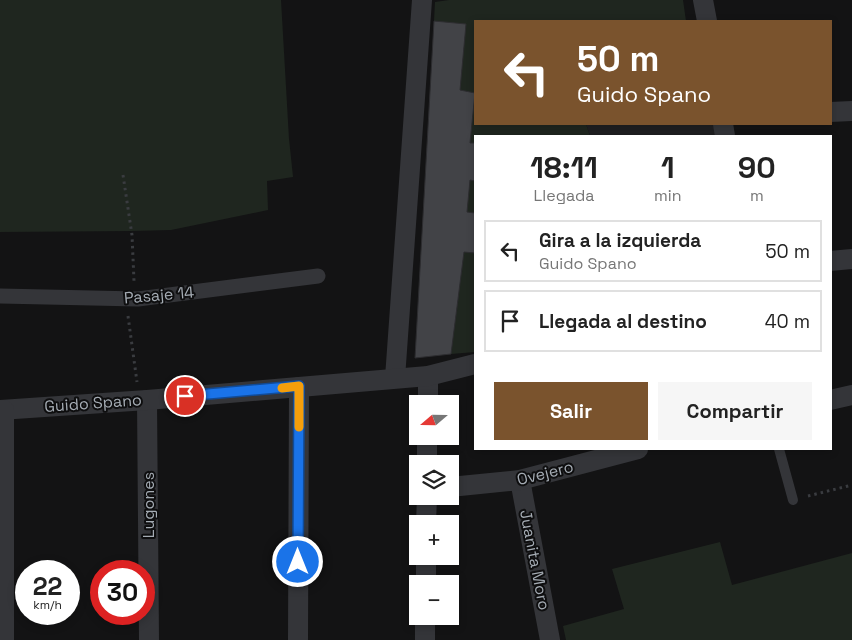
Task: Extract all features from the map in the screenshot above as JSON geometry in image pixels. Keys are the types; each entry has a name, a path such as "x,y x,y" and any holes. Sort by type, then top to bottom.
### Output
{"street":[{"path":"395,378 422,0"},
{"path":"704,0 707,20"},
{"path":"832,112 852,111"},
{"path":"832,261 852,259"},
{"name":"Pasaje 14","path":"0,296 138,299 318,276"},
{"name":"Guido Spano","path":"2,410 147,400 428,376 474,364"},
{"path":"428,376 428,395"},
{"path":"298,640 299,386"},
{"path":"832,400 852,395"},
{"name":"Lugones","path":"147,400 149,640"},
{"path":"2,410 4,640"},
{"name":"Ovejero","path":"459,486 520,480 634,450"},
{"name":"Juanita Moro","path":"520,480 550,640"},
{"path":"425,625 425,640"}],"lane":[{"path":"779,450 793,500"}],"path":[{"path":"793,500 852,485"}],"shaded area":[{"path":"0,0 281,0 293,177 267,181 268,210 171,230 0,232"},
{"path":"449,0 683,0 686,20 474,20 474,93 460,90 466,25 434,21 435,2"},
{"path":"474,103 474,125 586,125 590,135 474,135 474,143 470,143"},
{"path":"586,125 715,125 719,135 590,135"},
{"path":"470,180 474,181 474,213 467,212"},
{"path":"464,252 474,253 474,352 451,354"},
{"path":"720,542 732,585 852,553 852,640 566,640 563,626 624,609 612,569"}],"building":[{"path":"434,21 466,24 460,90 474,93 470,143 474,143 474,181 470,180 467,212 474,213 474,253 464,252 451,354 415,358"}],"slow traffic":[{"path":"282,388 299,386 299,427"}],"route":[{"path":"185,396 299,386 298,562"}]}
